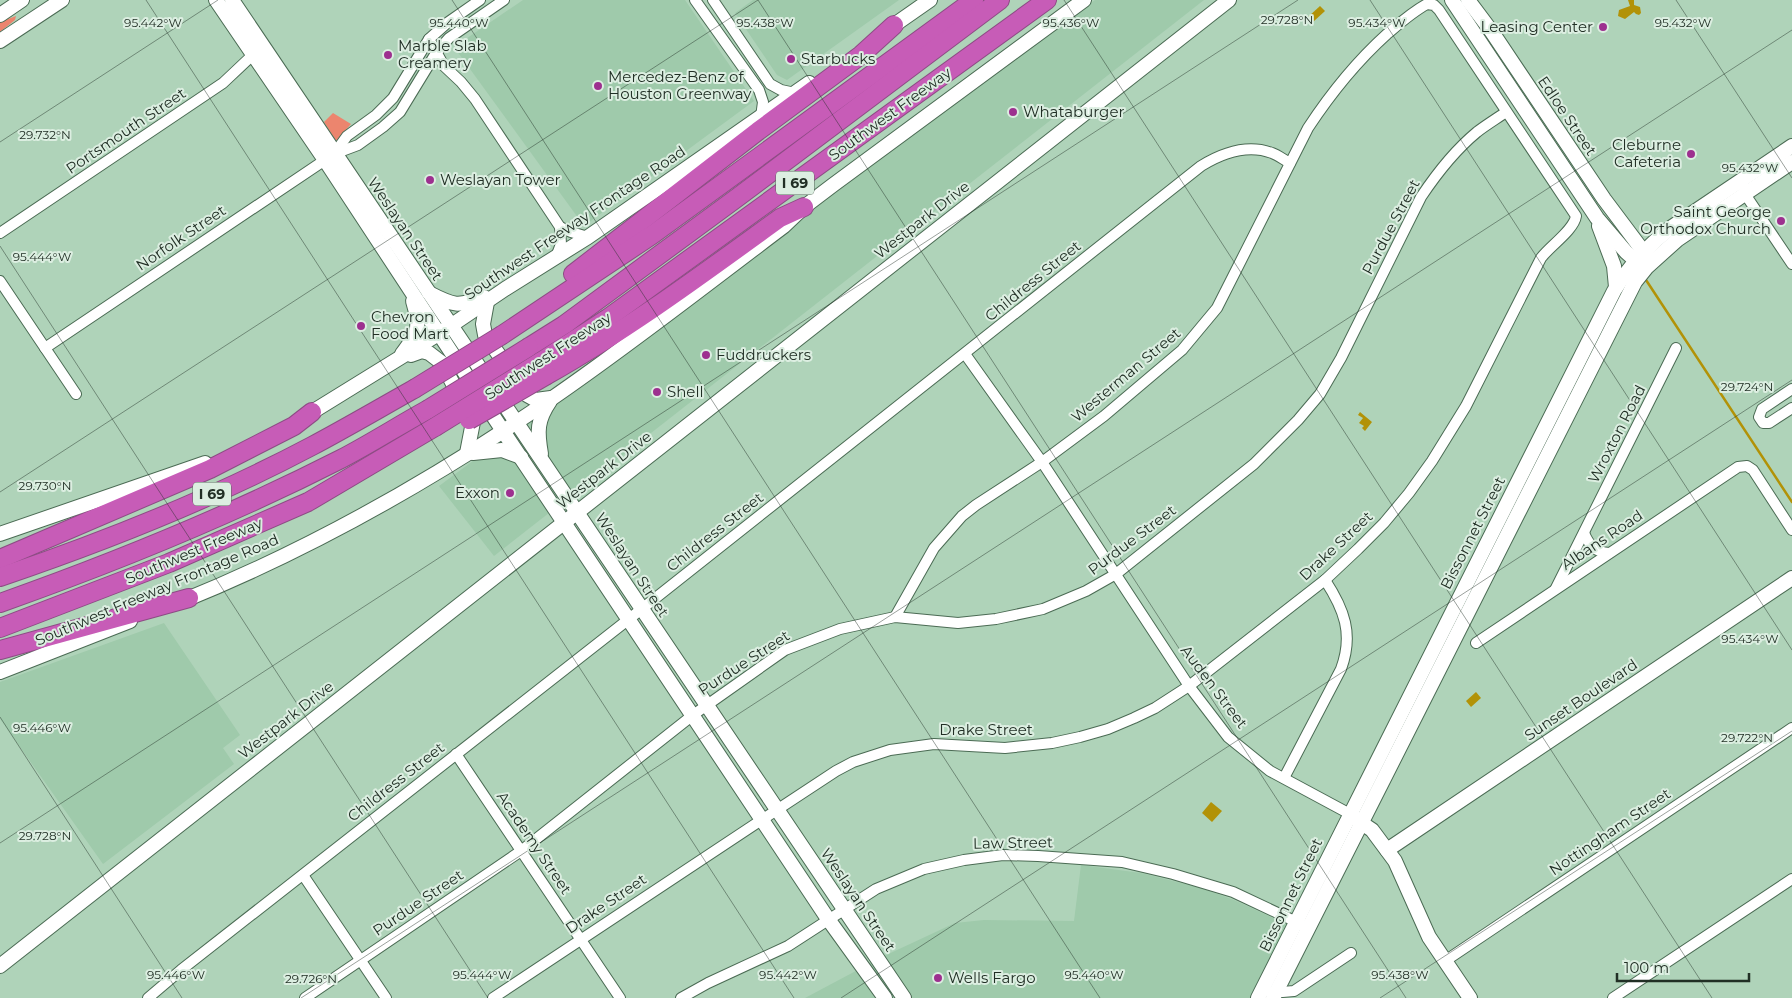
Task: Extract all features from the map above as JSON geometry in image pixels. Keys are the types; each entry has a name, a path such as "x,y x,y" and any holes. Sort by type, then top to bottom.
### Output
{"highway":[{"name":"I 69","path":"0,577 128,530 225,488 311,447 414,389 515,326 652,235 974,0"},
{"path":"0,603 151,546 246,504 342,458 426,410 564,325 1000,0"},
{"path":"799,151 1012,0"},
{"name":"Southwest Freeway","path":"0,628 169,563 308,502 438,432 544,369 631,301 1047,0"},
{"path":"547,305 566,280 758,131 861,55 894,25"},
{"path":"544,369 578,358 780,218 804,207"},
{"path":"0,559 210,469 294,426 312,412"},
{"path":"0,650 189,598"}],"main road":[{"path":"0,15 21,0 33,19"},
{"path":"0,41 62,0"},
{"name":"Weslayan Street","path":"216,0 258,51 330,157 428,292 445,330 503,431 828,919 885,998"},
{"name":"Weslayan Street","path":"232,0 258,51"},
{"name":"Southwest Freeway Frontage Road","path":"0,534 209,461 281,429 312,412 445,330 505,289 588,237 930,0"},
{"name":"Southwest Freeway Frontage Road","path":"0,672 189,598 293,552 362,515 467,454 517,422 629,343 784,226 804,207 1084,0"},
{"name":"Westpark Drive","path":"0,966 1229,0"},
{"name":"Edloe Street","path":"1452,0 1597,218 1614,266 1616,287"},
{"name":"Edloe Street","path":"1472,4 1604,199 1642,259"},
{"path":"1518,99 1531,90"},
{"name":"Bissonnet Street","path":"1302,924 1361,823 1447,637 1547,438 1616,287 1669,229 1792,146"},
{"name":"Weslayan Street","path":"330,157 408,286 517,422 706,706 904,998"},
{"name":"Bissonnet Street","path":"1547,438 1626,298 1642,259 1677,240 1792,162"},
{"name":"Edloe Street","path":"1597,218 1642,259"},
{"path":"399,359 418,328 417,317 408,286"},
{"path":"428,292 440,299 465,305 505,289"},
{"path":"486,302 483,324 485,336 527,395 536,400 552,398"},
{"path":"399,359 422,351 429,353 442,363 473,422 467,454 502,450 521,457"},
{"path":"542,459 538,436 539,427 542,413 552,398"},
{"name":"Sunset Boulevard","path":"1387,850 1792,578"},
{"name":"Bissonnet Street","path":"1267,996 1302,924 1350,814 1447,637"},
{"name":"Auden Street","path":"1350,814 1372,830 1395,861 1429,937 1470,998"}],"street":[{"name":"Norfolk Street","path":"330,157 347,136 376,115 393,98 429,39 480,0"},
{"name":"Norfolk Street","path":"45,348 330,157 358,145 383,127 400,112 436,53 449,38 504,0"},
{"path":"695,0 758,90 764,102 761,117"},
{"path":"712,0 770,84 781,90 795,93"},
{"name":"Westerman Street","path":"895,617 934,548 962,516 1042,462 1104,416 1182,350 1200,329 1217,308 1308,128 1347,75 1369,50 1406,18 1428,4 1434,5 1506,112"},
{"path":"717,31 728,23"},
{"path":"429,39 444,66 475,99 560,227 561,244 556,257"},
{"name":"Portsmouth Street","path":"0,233 223,84 258,51"},
{"name":"Drake Street","path":"493,998 836,771 866,757 890,750 934,744 1005,748 1052,743 1108,729 1155,708 1189,686 1325,580 1384,523 1432,462 1466,406 1541,258 1548,248 1574,225 1576,216 1506,112"},
{"name":"Purdue Street","path":"305,998 521,851 693,715 785,650 840,629 895,617 958,622 996,619 1043,609 1086,591 1116,574 1254,464 1298,420 1320,394 1341,358 1421,197 1459,147 1506,112"},
{"name":"Childress Street","path":"148,998 1210,161 1227,153 1251,150 1273,153 1290,163"},
{"path":"1742,179 1745,194 1792,264"},
{"path":"560,227 588,237"},
{"path":"0,281 76,394"},
{"name":"Wroxton Road","path":"1555,590 1676,348"},
{"name":"Auden Street","path":"965,354 1042,462 1189,686 1228,737 1255,760 1350,814"},
{"path":"1792,389 1762,409 1759,417 1763,423 1769,423 1792,408"},
{"name":"Albans Road","path":"1476,642 1738,467 1747,466 1753,470 1792,530"},
{"path":"1584,533 1591,546 1596,550 1609,553"},
{"path":"1284,778 1342,669 1346,656 1347,629 1345,618 1340,605 1325,580"},
{"name":"Nottingham Street","path":"1445,961 1792,728"},
{"name":"Academy Street","path":"456,754 620,998"},
{"name":"Law Street","path":"681,998 708,983 788,946 876,889 924,869 974,858 1003,855 1122,862 1233,892 1302,924"},
{"path":"303,874 386,998"},
{"path":"1614,998 1792,879"},
{"path":"1267,996 1294,991 1351,952"}],"shaded area":[{"path":"523,0 685,0 754,101 584,226 454,47"},
{"path":"753,0 899,0 787,80 777,75 735,13"},
{"path":"1095,0 1204,0 494,556 439,486"},
{"path":"1628,0 1634,0 1634,5 1640,7 1641,13 1639,15 1634,12 1625,19 1618,16 1619,10 1630,6"},
{"path":"1320,6 1325,11 1313,22 1308,17"},
{"path":"16,16 15,20 0,32 0,22"},
{"path":"333,113 351,124 336,141 324,122"},
{"path":"1360,412 1372,422 1365,431 1362,428 1364,426 1359,423 1363,418 1358,415"},
{"path":"164,623 240,735 223,748 234,764 103,864 0,719 0,682"},
{"path":"1476,692 1481,698 1471,707 1466,701"},
{"path":"1211,802 1222,811 1212,822 1202,813"},
{"path":"1081,865 1141,873 1201,888 1234,900 1288,925 1252,998 805,998 882,957 955,923 984,920 1074,921"}],"waterway":[{"path":"1646,280 1792,502"}],"place":[{"name":"Leasing Center","path":"1603,27"},
{"name":"Marble Slab Creamery","path":"388,55"},
{"name":"Starbucks","path":"791,59"},
{"name":"Mercedez-Benz of Houston Greenway","path":"598,86"},
{"name":"Whataburger","path":"1013,112"},
{"name":"Cleburne Cafeteria","path":"1691,154"},
{"name":"Weslayan Tower","path":"430,180"},
{"name":"Saint George Orthodox Church","path":"1781,221"},
{"name":"Chevron Food Mart","path":"361,326"},
{"name":"Fuddruckers","path":"706,355"},
{"name":"Shell","path":"657,392"},
{"name":"Exxon","path":"510,493"},
{"name":"Wells Fargo","path":"938,978"}]}
